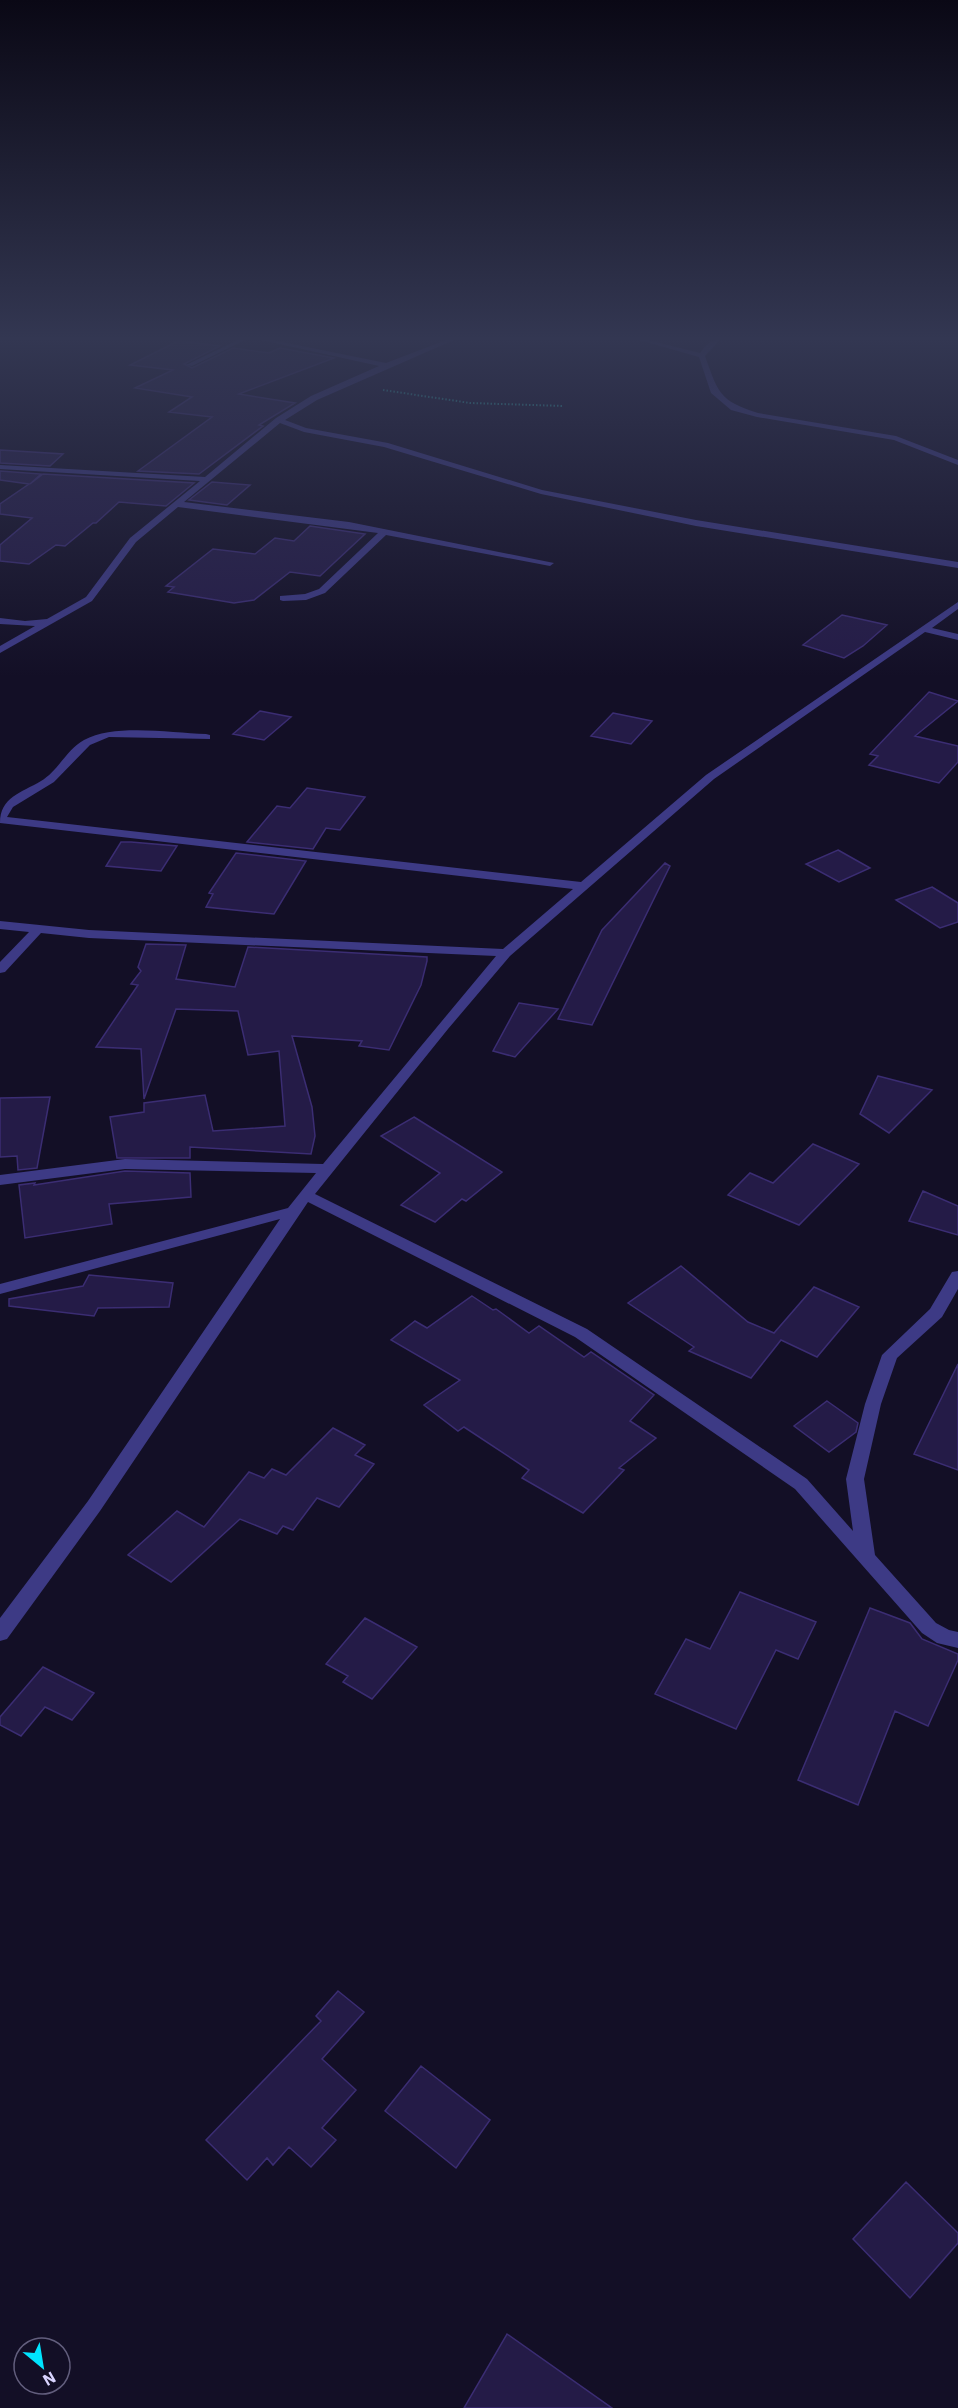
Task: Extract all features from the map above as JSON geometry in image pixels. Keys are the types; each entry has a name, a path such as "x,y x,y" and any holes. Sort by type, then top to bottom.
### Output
{"street":[{"path":"0,621 25,624 53,621 88,599 133,540 239,452"},
{"path":"410,452 542,492 696,523 958,565"},
{"path":"932,452 958,463"},
{"path":"0,467 207,479"},
{"path":"176,504 266,513 285,519 384,532 550,563"},
{"path":"283,598 306,597 322,591 384,532"},
{"path":"0,650 88,599"},
{"path":"0,1633 94,1506 293,1211 443,1026 506,953 710,777 958,605"},
{"path":"925,629 958,637"},
{"path":"206,737 108,734 86,743 50,780 9,805 0,820 582,886"},
{"path":"0,925 89,934 506,953"},
{"path":"0,969 38,929"},
{"path":"0,1180 125,1164 329,1169"},
{"path":"307,1196 581,1333 801,1484 929,1628 944,1637 958,1640"},
{"path":"0,1289 293,1211"},
{"path":"866,1557 855,1479 873,1404 890,1355 936,1313 958,1276"}],"building":[{"path":"0,452 63,454 50,466 0,463"},
{"path":"164,452 228,452 199,474 138,471"},
{"path":"0,471 41,474 30,484 43,474 194,483 166,506 119,502 65,546 56,545 29,564 0,561 0,545 32,518 0,514 0,504 29,484 0,480"},
{"path":"212,482 250,485 227,505 189,500"},
{"path":"310,526 365,534 320,576 290,572 254,600 234,603 168,592 174,587 166,586 213,549 255,554 275,538 294,541"},
{"path":"842,615 887,625 863,646 844,658 803,645"},
{"path":"929,692 958,701 915,736 958,746 958,762 939,783 869,765 878,756 870,754"},
{"path":"260,711 291,717 264,740 233,734"},
{"path":"613,713 652,721 631,744 591,736"},
{"path":"307,788 365,797 340,830 326,828 313,849 247,842 277,806 290,808"},
{"path":"121,842 177,846 161,871 106,866"},
{"path":"838,850 870,868 839,882 806,864"},
{"path":"236,853 306,861 274,914 206,907 213,894 209,893"},
{"path":"665,863 670,866 592,1025 558,1019 602,930"},
{"path":"932,887 958,903 958,922 940,928 896,900"},
{"path":"146,944 186,945 176,979 235,987 248,947 427,957 427,961 421,985 389,1050 359,1046 362,1041 292,1036 312,1107 315,1136 311,1154 190,1147 190,1158 117,1158 110,1117 144,1112 144,1103 205,1095 213,1131 285,1126 279,1051 248,1055 238,1011 176,1009 144,1099 141,1049 96,1047 138,985 131,984 141,971 138,967"},
{"path":"519,1003 558,1009 515,1057 493,1051"},
{"path":"878,1076 932,1090 889,1133 860,1114"},
{"path":"50,1097 37,1168 18,1170 17,1156 0,1157 0,1098"},
{"path":"414,1117 502,1172 466,1201 462,1199 435,1222 401,1205 440,1173 381,1136"},
{"path":"813,1144 859,1164 799,1225 728,1195 750,1173 773,1183"},
{"path":"125,1171 190,1173 191,1197 109,1204 112,1224 25,1238 19,1185 35,1183 34,1185"},
{"path":"923,1191 958,1206 958,1235 909,1221"},
{"path":"681,1266 748,1322 774,1333 814,1287 859,1307 817,1357 781,1340 751,1378 689,1351 694,1347 628,1303"},
{"path":"89,1275 173,1283 169,1307 98,1308 94,1316 9,1306 9,1299 83,1286"},
{"path":"472,1296 493,1310 496,1309 529,1333 539,1326 584,1357 591,1352 654,1395 630,1421 656,1438 619,1468 624,1470 583,1513 522,1478 529,1470 464,1427 458,1431 424,1405 460,1380 391,1340 415,1321 427,1328"},
{"path":"958,1364 958,1470 914,1454"},
{"path":"827,1401 858,1423 856,1432 829,1452 794,1426"},
{"path":"333,1428 365,1445 355,1455 374,1464 339,1507 317,1498 293,1530 283,1526 277,1534 240,1519 171,1582 128,1555 177,1511 204,1527 249,1472 264,1478 272,1469 286,1475"},
{"path":"740,1592 816,1622 798,1659 776,1650 736,1729 655,1694 686,1639 710,1649"},
{"path":"870,1608 910,1623 922,1639 958,1654 958,1660 928,1726 895,1711 858,1805 798,1780"},
{"path":"365,1618 417,1647 372,1699 343,1682 348,1676 326,1664"},
{"path":"43,1667 94,1693 72,1720 45,1707 21,1736 0,1725 0,1717"},
{"path":"338,1991 364,2012 322,2059 356,2090 322,2128 336,2140 311,2167 289,2147 273,2165 267,2158 247,2180 206,2140 321,2021 316,2016"},
{"path":"421,2066 490,2120 456,2168 385,2111"},
{"path":"906,2182 958,2233 958,2243 910,2298 853,2239"},
{"path":"507,2334 612,2408 464,2408"}]}
